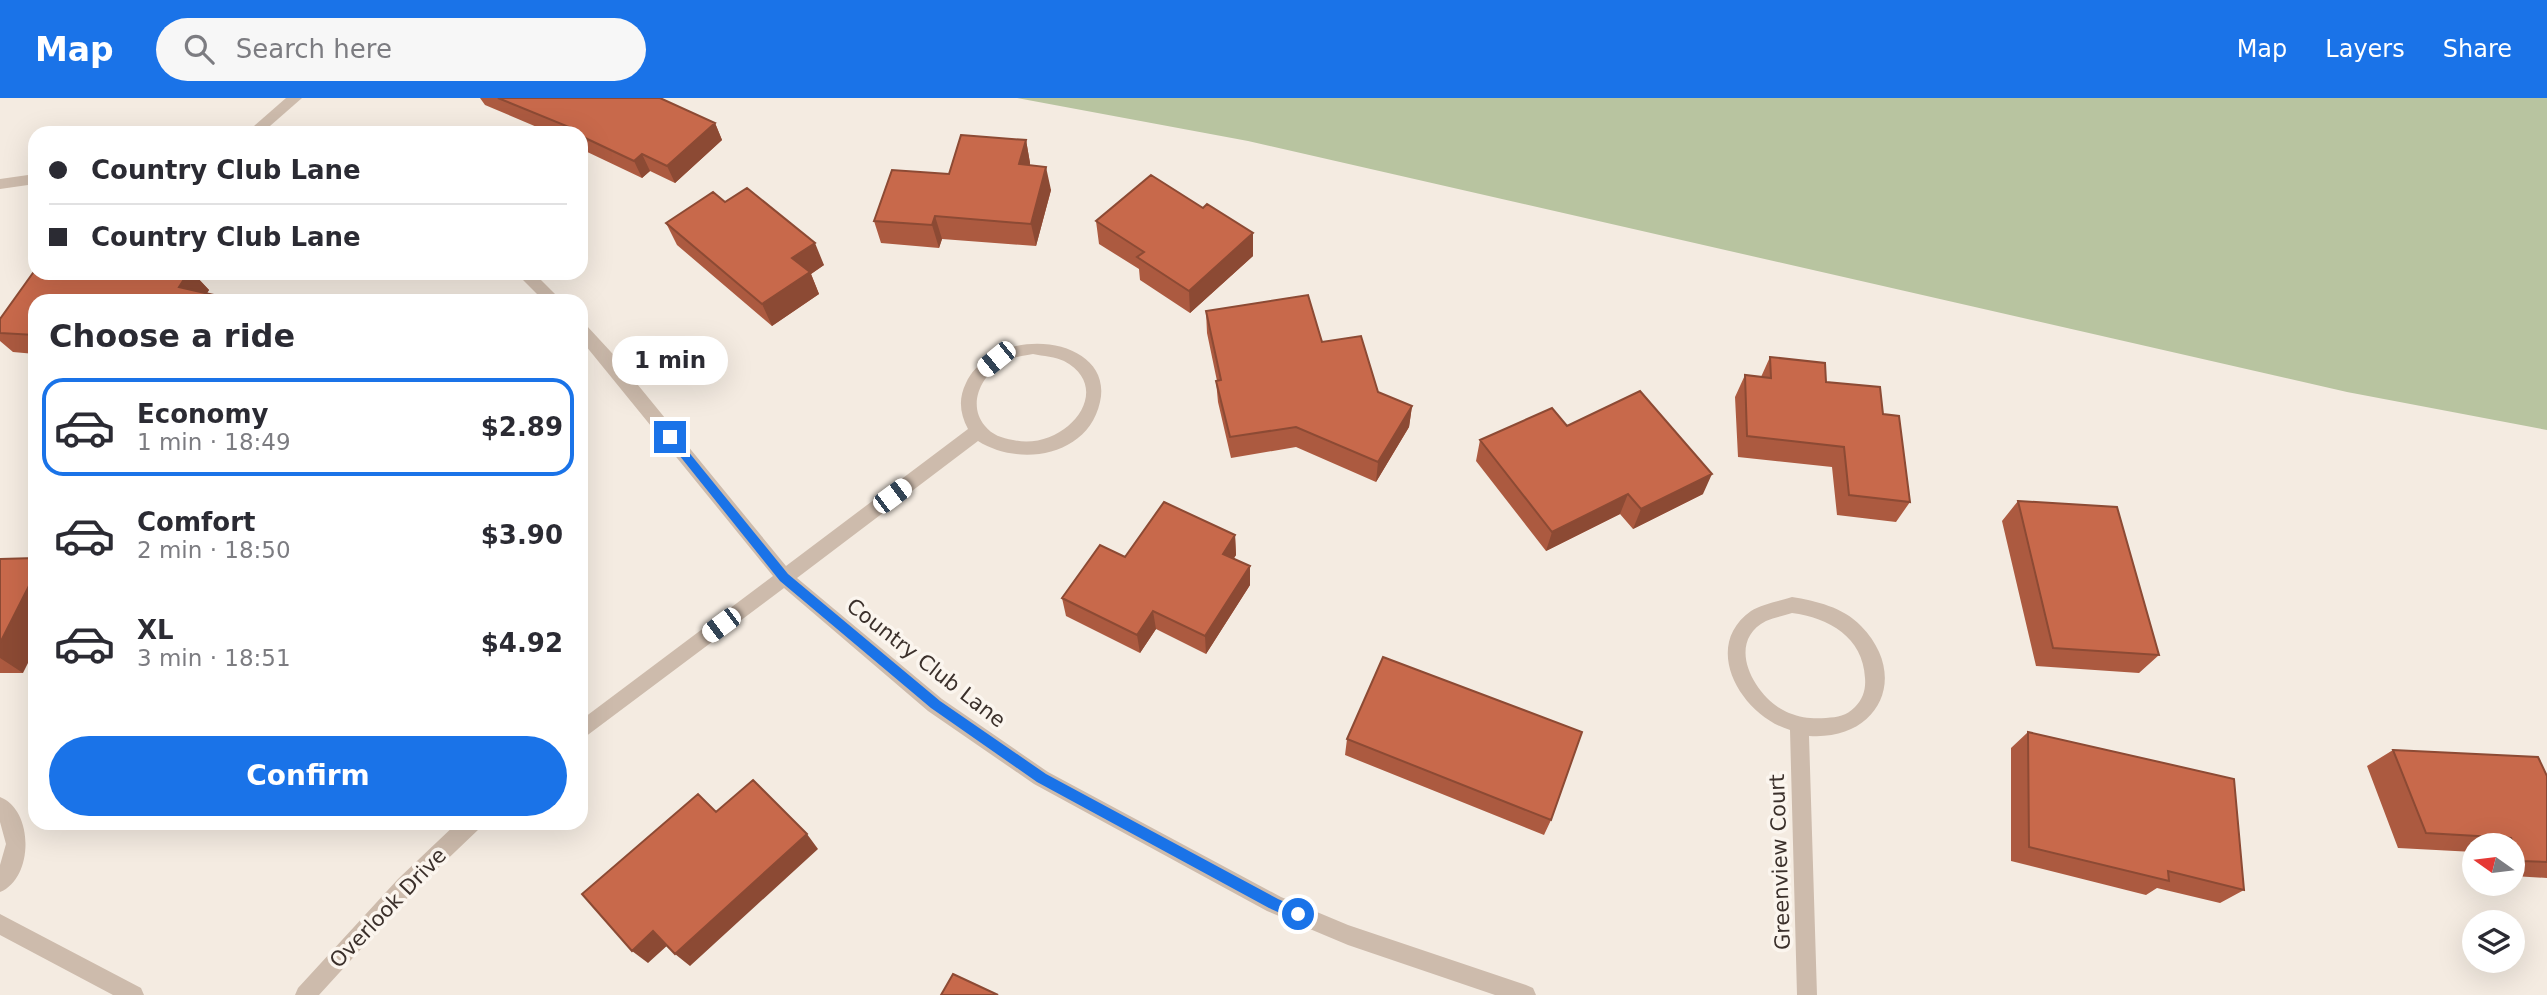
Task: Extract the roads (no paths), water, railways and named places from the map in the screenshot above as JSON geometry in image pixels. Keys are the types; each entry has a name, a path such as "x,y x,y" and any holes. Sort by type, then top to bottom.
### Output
{"street":[{"path":"261,126 295,98"},
{"path":"0,184 28,180"},
{"path":"532,280 546,294"},
{"name":"Country Club Lane","path":"588,337 784,577 935,705 1041,778 1274,904 1348,935 1526,995"},
{"path":"1053,349 1070,355 1084,365 1093,380 1096,398 1090,415 1078,431 1060,443 1037,449 1015,449 993,443 978,431 970,417 967,401 971,385 981,371 996,359 1023,350 1053,349"},
{"path":"588,727 978,431"},
{"path":"1792,605 1814,608 1837,618 1856,633 1869,652 1876,673 1874,694 1864,711 1846,724 1825,729 1799,727 1777,718 1758,704 1744,687 1736,667 1735,647 1742,630 1754,616 1771,608 1792,605"},
{"name":"Greenview Court","path":"1799,727 1807,995"},
{"path":"0,806 14,821 16,849 8,872 0,882"},
{"name":"Overlook Drive","path":"305,995 405,886 464,830"},
{"path":"0,924 134,995"}]}
